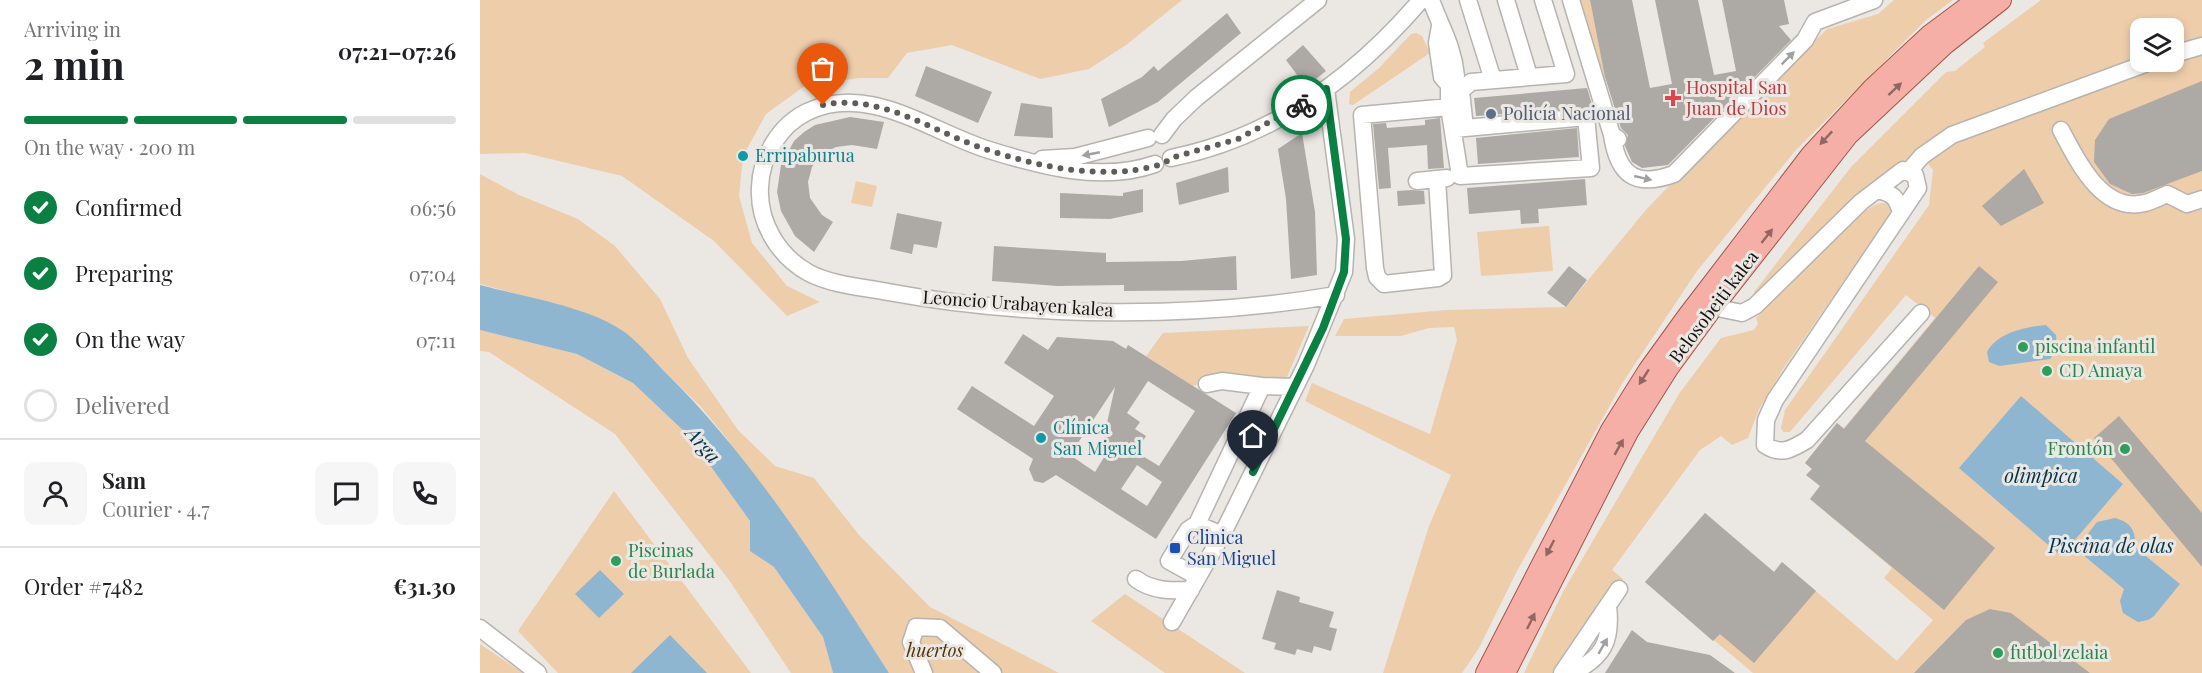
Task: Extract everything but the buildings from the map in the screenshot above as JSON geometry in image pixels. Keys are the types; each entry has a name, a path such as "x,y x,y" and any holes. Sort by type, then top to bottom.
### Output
{"main road":[{"name":"Belosobeiti kalea","path":"1486,673 1611,430 1648,371 1687,317 1810,154 1873,88 1930,35 1977,0"},
{"name":"Belosobeiti kalea","path":"1505,673 1628,432 1669,367 1713,307 1848,135 1945,44 2001,0"}],"street":[{"path":"1318,0 1196,98 1155,137 1143,152 1147,160 1155,165 1163,164 1171,158 1238,139 1293,111 1362,62 1395,31 1421,0"},
{"path":"1431,0 1440,26 1452,45 1456,76 1449,85 1449,107 1459,129"},
{"path":"1468,0 1493,80"},
{"path":"1506,0 1529,76"},
{"path":"1460,176 1461,91 1471,82 1566,74 1543,0"},
{"path":"1571,0 1615,137 1619,165 1630,175 1655,180 1674,174 1805,40 1815,22 1874,0"},
{"path":"2184,51 2202,46"},
{"path":"1909,171 1922,156 1952,135 2130,69"},
{"path":"1172,622 1222,535 1294,387 1336,295 1344,272 1346,239 1326,89"},
{"name":"Leoncio Urabayen kalea","path":"1155,165 1141,169 1086,172 1058,169 988,150 884,108 863,102 841,102 807,112 789,123 778,135 763,170 759,187 760,204 769,236 792,262 810,273 832,282 916,297 974,304 1084,311 1194,309 1300,301 1336,295"},
{"path":"1437,179 1443,275 1438,278 1384,284 1377,277 1375,268 1362,115 1449,107"},
{"path":"1417,181 1591,168 1586,117 1459,129"},
{"path":"2061,130 2077,160 2104,195 2121,202 2144,204 2167,194 2187,204 2202,198"},
{"path":"1155,137 1172,144 1171,158"},
{"name":"Leoncio Urabayen kalea","path":"1029,160 1075,157 1155,137"},
{"path":"1713,307 1748,312 1845,216 1893,175 1903,170 1909,171 1918,182 1918,188 1775,400 1766,420 1765,445 1789,451 1807,440 1921,313"},
{"path":"1878,190 1890,193 1897,198 1901,213"},
{"path":"1207,384 1222,381 1294,387"},
{"path":"1195,584 1169,561 1188,530 1197,524 1262,386"},
{"path":"1197,524 1222,535"},
{"path":"1136,579 1153,588 1173,591 1195,584"},
{"path":"1562,673 1619,589"},
{"path":"1571,673 1595,659 1606,644 1610,626 1608,606"},
{"path":"924,673 911,642 916,627 940,628 993,673"},
{"path":"480,628 538,673"}],"green space":[{"path":"480,0 1182,0 1126,45 1089,69 1040,79 952,45 907,53 888,78 860,78 806,85 766,114 743,156 739,196 752,243 787,286 820,302 787,316 714,241 622,176 525,153 480,154"},
{"path":"1577,0 1590,0 1609,96 1607,97"},
{"path":"1894,0 1953,0 1926,20 1795,151 1697,271 1623,382 1517,571 1479,648 1462,673 1383,673 1429,526 1451,475 1305,401 1312,383 1430,434 1457,340 1454,327 1429,328 1401,336 1335,336 1344,319 1447,310 1566,307 1645,211 1733,119 1827,29 1878,14"},
{"name":"CD Amaya","path":"2041,0 2202,0 2202,673 1753,673 1645,582 1705,513 1774,572 1782,562 1897,661 1933,620 1884,578 1892,568 1810,499 1820,486 1806,475 1812,469 1805,463 1837,423 1844,428 1935,318 1906,295 1790,432 1783,432 1781,428 1785,410 1929,205 1933,170 1918,152 1899,165 1754,297 1754,292 1851,167 1946,72 1955,71 1985,47 1983,43"},
{"path":"1416,33 1422,36 1430,53 1353,105 1349,104 1350,92 1379,68 1411,34"},
{"name":"huertos","path":"480,174 519,195 578,219 615,246 660,299 688,358 738,430 775,466 814,478 859,535 930,607 1059,673 889,673 728,440 701,407 625,333 588,314 480,284"},
{"path":"856,181 877,186 872,207 851,203"},
{"path":"1880,203 1886,203 1890,207 1890,214 1783,369 1759,409 1748,438 1732,445 1721,436 1700,450 1612,570 1623,579 1619,589 1565,673 1524,673 1564,590 1679,394 1721,338 1754,330 1758,324 1756,318 1818,254 1853,221"},
{"path":"1549,226 1553,271 1481,276 1477,232"},
{"path":"1309,326 1286,379 1228,373 1193,386 1146,356 1163,333"},
{"path":"480,330 577,354 633,383 689,436 750,521 750,550 774,567 823,637 833,673 791,673 729,580 615,434 489,352 480,351"},
{"name":"Piscinas de Burlada","path":"614,491 751,673 558,673 518,631"},
{"path":"1125,594 1245,673 1165,673 1091,621"},
{"path":"480,644 523,673 480,673"}],"water":[{"name":"Arga","path":"480,285 556,303 594,316 626,333 637,343 700,408 759,480 813,556 889,673 833,673 823,637 774,567 750,551 750,521 689,436 633,383 577,354 480,330"},
{"name":"piscina infantil","path":"2046,325 2056,335 2057,349 2050,359 1999,366 1989,362 1987,352 2005,335 2021,329"},
{"name":"olimpica","path":"2021,396 2123,484 2061,556 1959,468"},
{"name":"Piscina de olas","path":"2115,518 2132,528 2136,548 2180,584 2154,616 2148,620 2138,622 2123,613 2120,601 2124,589 2076,549 2097,522"},
{"path":"600,570 624,594 599,618 575,594"},
{"path":"670,635 707,673 631,673"}],"way so far":[{"path":"823,105 863,102 884,108 988,150 1058,169 1086,172 1113,172 1163,164 1171,158 1238,139 1301,105"}],"place":[{"name":"Hospital San Juan de Dios","path":"1673,98"},
{"name":"Policía Nacional","path":"1491,114"},
{"name":"Erripaburua","path":"743,156"},
{"name":"piscina infantil","path":"2023,347"},
{"name":"CD Amaya","path":"2047,371"},
{"name":"Clínica San Miguel","path":"1041,438"},
{"name":"Frontón","path":"2125,449"},
{"name":"Clinica San Miguel","path":"1175,548"},
{"name":"Piscinas de Burlada","path":"616,561"},
{"name":"futbol zelaia","path":"1998,653"}],"route":[{"path":"1253,472 1323,328 1344,272 1346,239 1333,124 1326,89 1301,105"}]}
